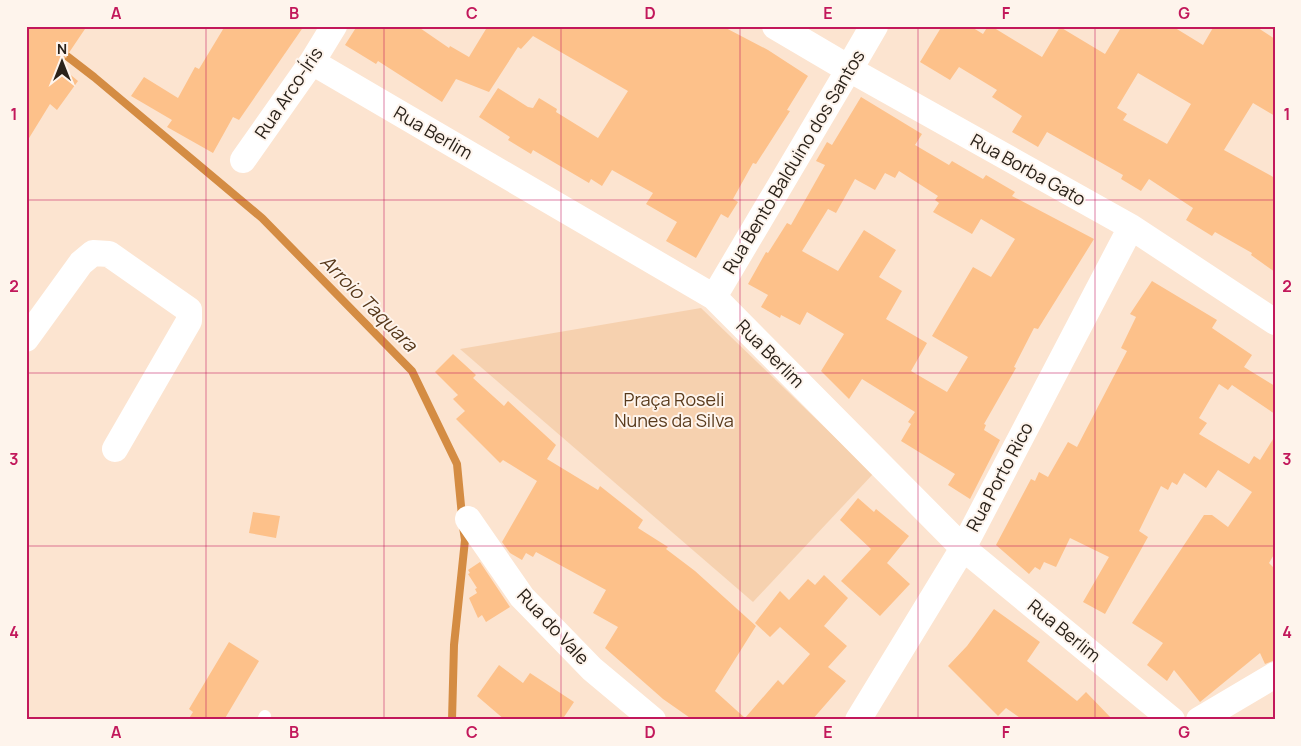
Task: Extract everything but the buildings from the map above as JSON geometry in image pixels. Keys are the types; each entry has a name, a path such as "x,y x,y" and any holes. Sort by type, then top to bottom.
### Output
{"street":[{"name":"Rua Arco-Íris","path":"243,160 312,62 334,26"},
{"name":"Rua Borba Gato","path":"776,26 1131,227 1275,322"},
{"name":"Rua Bento Balduino dos Santos","path":"714,298 874,26"},
{"name":"Rua Berlim","path":"312,62 714,298 963,548 1172,720"},
{"name":"Rua Porto Rico","path":"858,720 963,548 1131,227"},
{"path":"26,339 81,262 94,253 109,254 189,310 189,321 115,449"},
{"name":"Rua do Vale","path":"468,519 522,597 592,669 653,720"},
{"path":"1199,720 1275,675"}],"green space":[{"name":"Praça Roseli Nunes da Silva","path":"701,308 873,474 753,602 460,349"}],"waterway":[{"name":"Arroio Taquara","path":"59,50 94,77 262,218 412,371 457,464 462,516"},
{"name":"Arroio Taquara","path":"452,720 454,645 465,540 463,527"}]}
